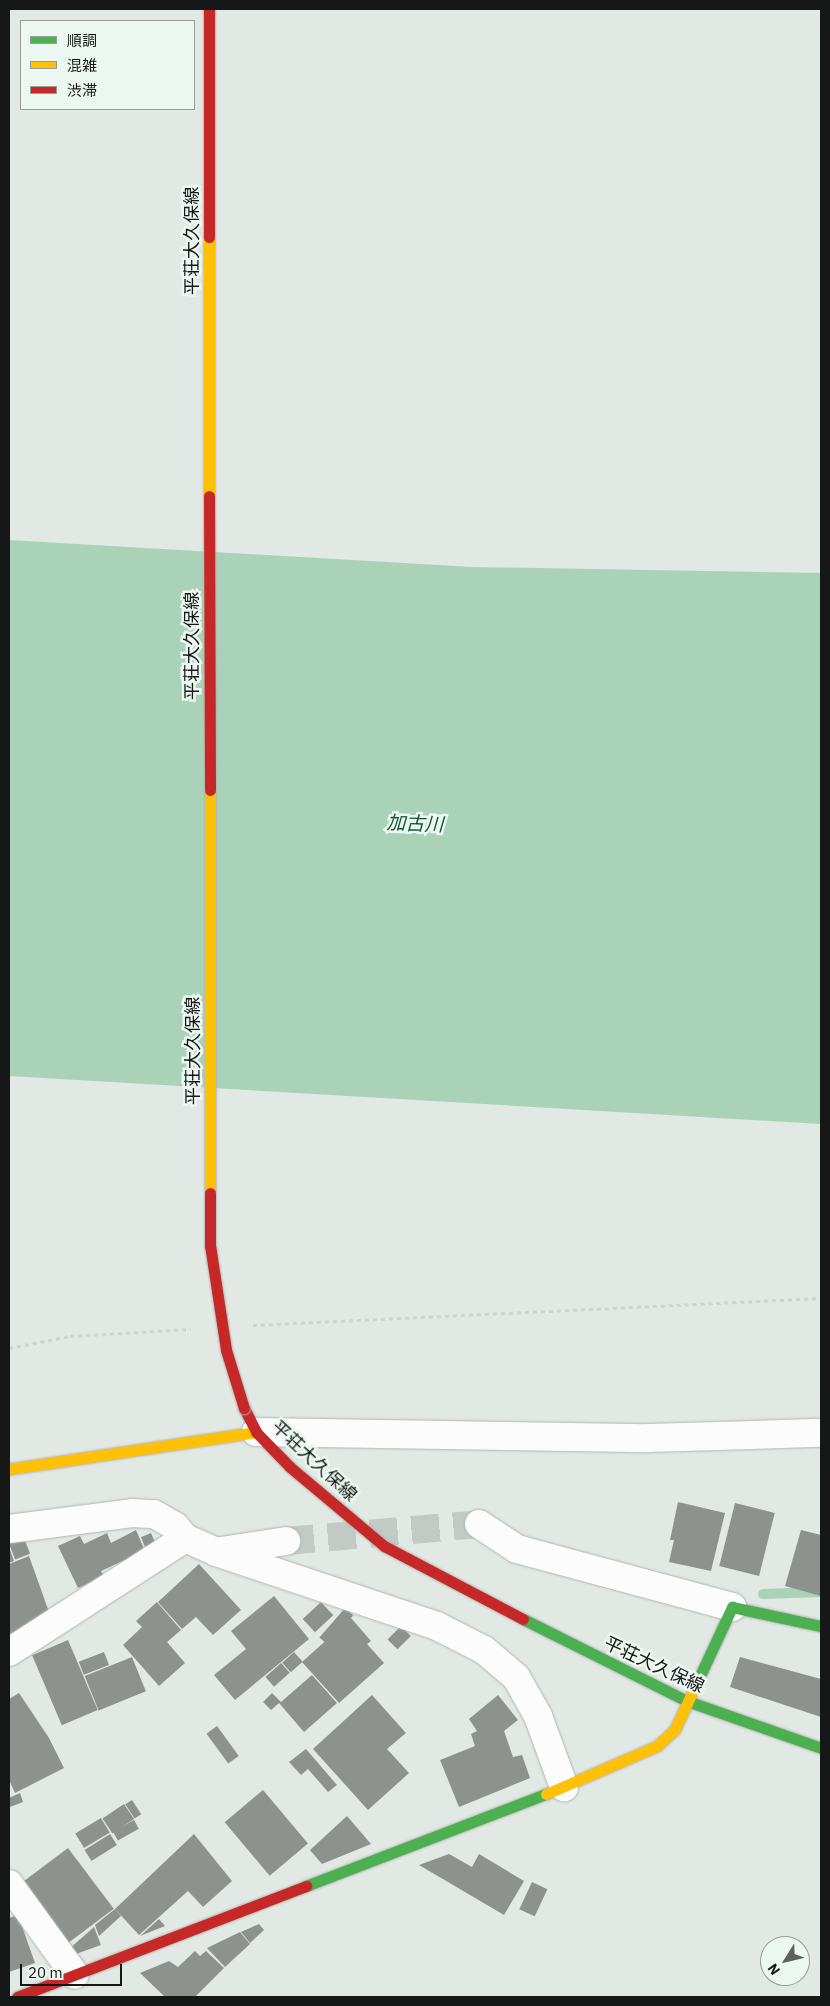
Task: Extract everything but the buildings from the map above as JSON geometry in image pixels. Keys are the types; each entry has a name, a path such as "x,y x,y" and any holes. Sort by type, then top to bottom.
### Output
{"main road":[{"name":"平荘大久保線","path":"209,9 210,1245 226,1350 244,1408 256,1432 328,1501 384,1546 610,1665 686,1700 821,1748"},
{"path":"9,1469 256,1432"},
{"path":"17,1997 564,1787 657,1746 675,1729 686,1700 732,1607 821,1626"}],"street":[{"path":"256,1432 648,1438 821,1433"},
{"path":"9,1529 132,1513 154,1514 175,1526 185,1538 216,1552 437,1626 484,1650 516,1677 538,1716 564,1787"},
{"path":"479,1524 517,1549 732,1607"},
{"path":"9,1652 185,1538"},
{"path":"216,1552 286,1541"},
{"path":"9,1884 75,1975"}],"path":[{"path":"245,1326 821,1298"},
{"path":"9,1348 70,1336 196,1328"}],"water":[{"name":"加古川","path":"9,540 472,567 821,573 821,1124 9,1076"}],"waterway":[{"path":"763,1594 821,1592"}],"tunnel":[{"path":"286,1541 479,1524"}],"traffic: fast":[{"path":"698,1680 732,1607 821,1626"},
{"path":"523,1619 687,1701 821,1748"},
{"path":"306,1886 546,1794"}],"traffic: slow":[{"path":"209,237 209,496"},
{"path":"210,790 210,1193"},
{"path":"9,1469 256,1432"},
{"path":"546,1794 657,1746 675,1729 698,1680"}],"traffic: jam":[{"path":"209,9 209,237"},
{"path":"209,496 210,790"},
{"path":"210,1193 210,1245 226,1350 244,1408"},
{"path":"244,1408 256,1432 290,1467 384,1546 523,1619"},
{"path":"17,1997 306,1886"}]}
